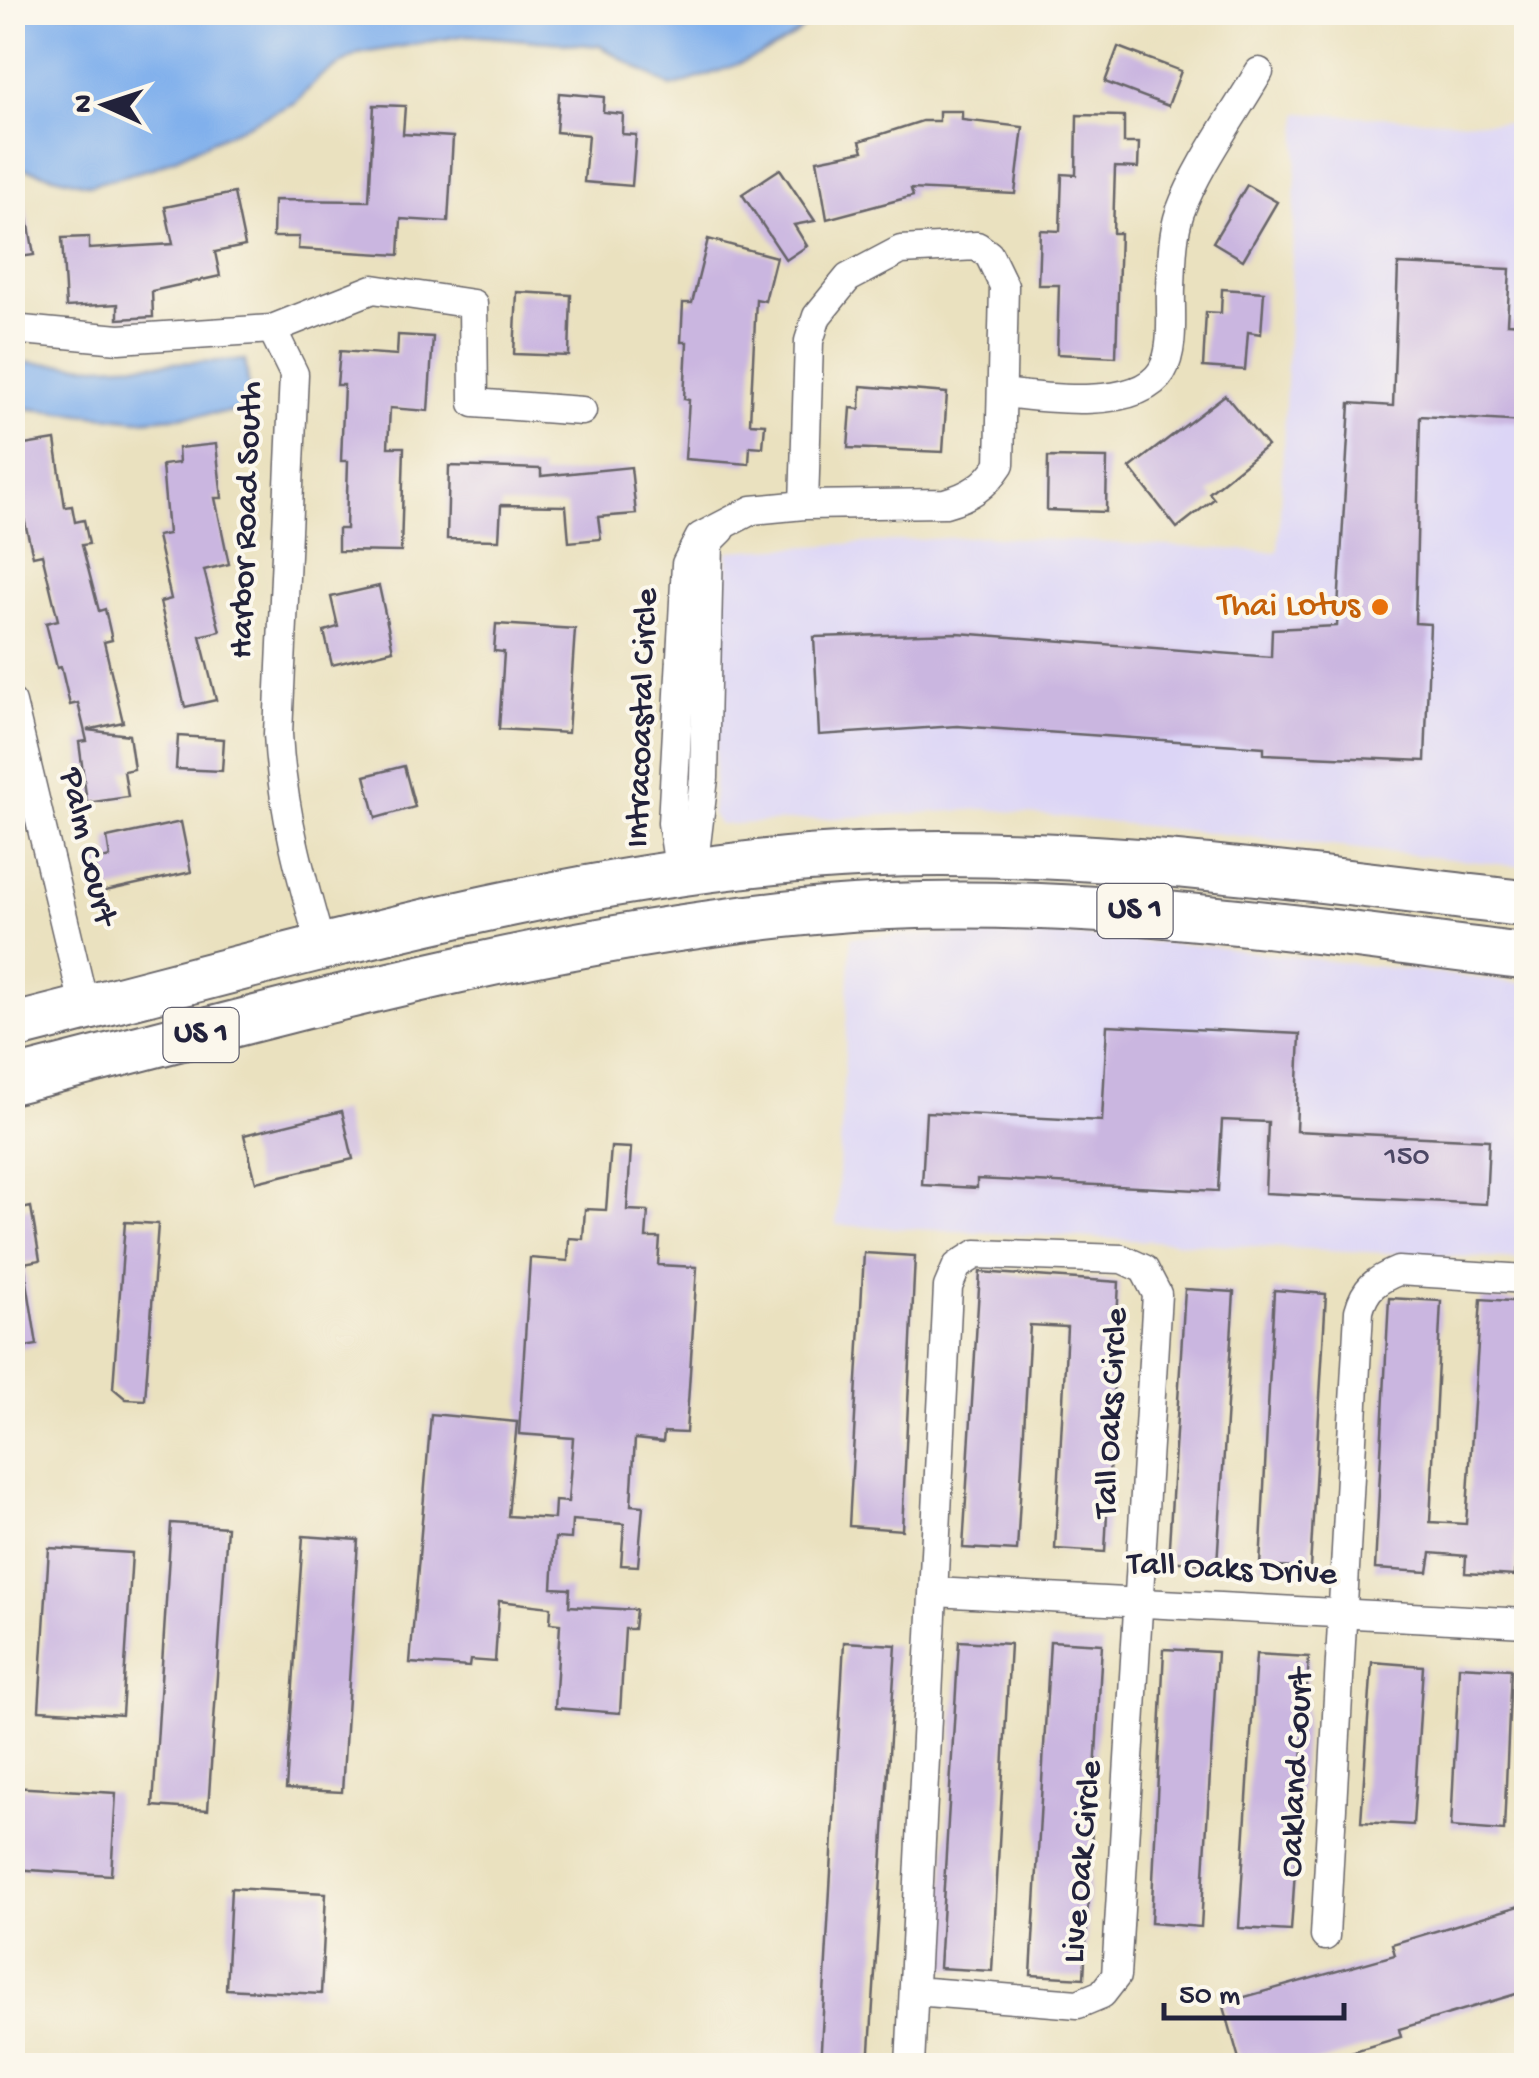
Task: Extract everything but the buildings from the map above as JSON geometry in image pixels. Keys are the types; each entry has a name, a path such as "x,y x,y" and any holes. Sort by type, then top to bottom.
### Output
{"main road":[{"name":"US 1","path":"12,1027 512,906 680,874 792,861 932,853 1043,854 1195,866 1526,904"},
{"path":"741,920 758,888 792,861"},
{"path":"1108,908 1135,883 1195,866"},
{"path":"621,936 670,903 680,874"},
{"name":"US 1","path":"12,1081 520,956 621,936 741,920 904,907 1108,908 1526,957"},
{"path":"103,1058 130,1022 167,988"},
{"path":"12,1081 59,1045 86,1009"}],"street":[{"path":"1003,393 1050,399 1129,395 1149,386 1162,370 1169,352 1172,264 1180,212 1259,72"},
{"name":"Intracoastal Circle","path":"680,874 672,823 686,564 700,536 752,510 804,505 925,505 962,498 978,490 1000,464 1004,286 989,255 977,246 901,250 858,270 826,302 809,341 804,505"},
{"path":"12,328 118,339 272,329 372,289 473,304 474,403 582,411"},
{"name":"Harbor Road South","path":"272,329 294,374 278,734 281,788 295,859 322,950"},
{"name":"Palm Court","path":"12,703 86,1009"},
{"name":"Tall Oaks Circle","path":"934,1592 948,1287 958,1266 976,1254 1122,1258 1144,1269 1157,1294 1140,1604"},
{"name":"Oakland Court","path":"1326,1936 1359,1312 1364,1292 1380,1278 1398,1271 1526,1279"},
{"path":"910,2066 934,1592"},
{"name":"Tall Oaks Drive","path":"934,1592 1526,1623"},
{"name":"Live Oak Circle","path":"914,1991 1078,2004 1102,1994 1116,1976 1140,1604"}],"shaded area":[{"path":"1299,113 1526,124 1526,867 986,809 719,825 712,814 728,551 983,536 1278,552"},
{"path":"1061,935 1205,946 1526,984 1526,1260 836,1225 851,937"}],"water":[{"path":"13,12 815,13 806,26 773,49 671,87 600,46 467,35 358,54 321,76 296,102 156,167 90,185 13,166"},
{"path":"245,360 252,410 139,420 13,407 13,362 97,366"}],"place":[{"name":"Thai Lotus","path":"1380,607"}]}
